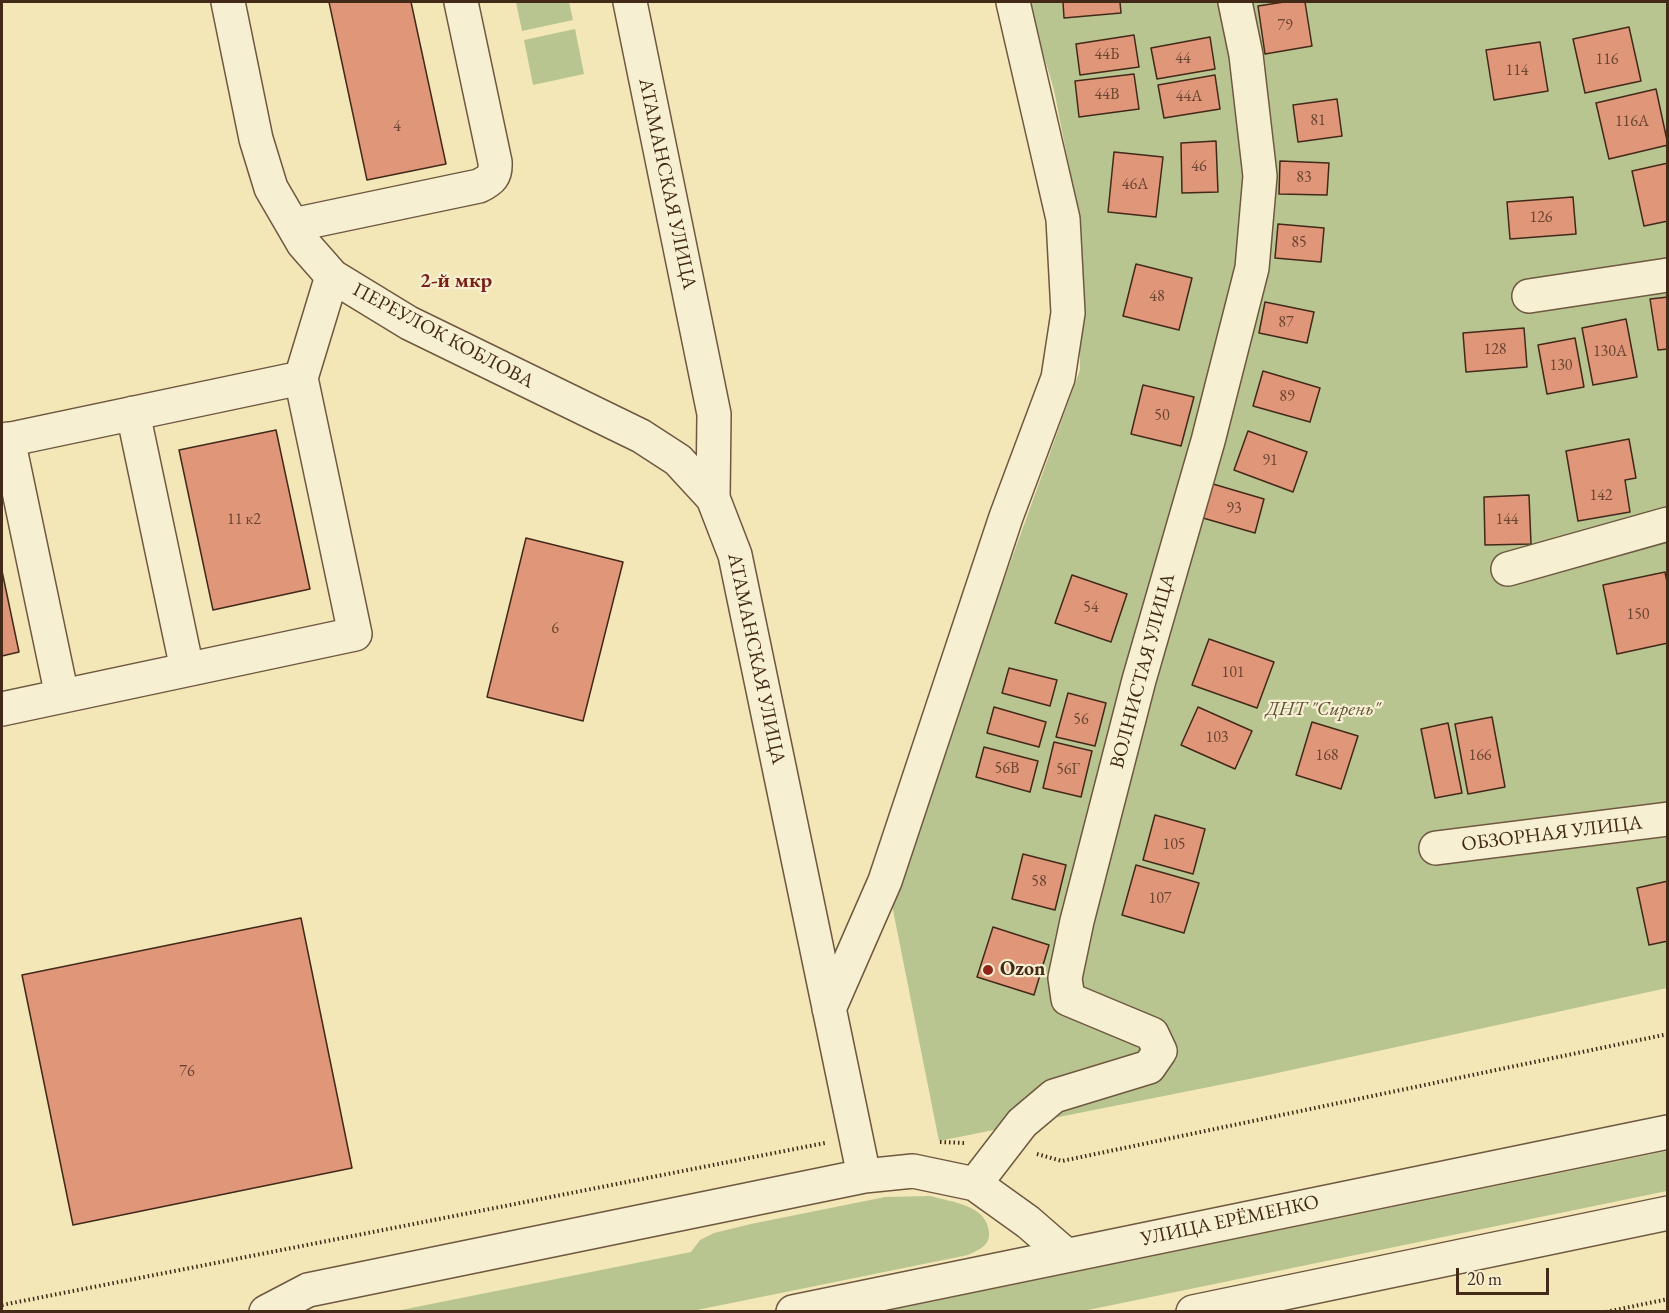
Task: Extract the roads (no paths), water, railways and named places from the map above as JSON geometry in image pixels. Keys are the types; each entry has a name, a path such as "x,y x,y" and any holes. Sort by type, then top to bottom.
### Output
{"street":[{"name":"ПЕРЕУЛОК КОБЛОВА","path":"228,2 256,140 271,188 303,243 332,276 409,323 641,436 678,460 713,498"},
{"path":"293,225 479,186 491,180 496,171 495,162 461,2"},
{"name":"АТАМАНСКАЯ УЛИЦА","path":"630,2 714,414 713,498 735,555 864,1176"},
{"path":"829,1009 885,881 1006,517 1058,378 1068,313 1063,219 1013,2"},
{"name":"ВОЛНИСТАЯ УЛИЦА","path":"975,1184 1022,1123 1054,1096 1149,1067 1160,1050 1152,1034 1068,999 1065,978 1077,921 1139,680 1208,441 1252,268 1260,176 1246,55 1235,2"},
{"path":"1529,296 1668,275"},
{"path":"2,709 355,634 301,378 332,276"},
{"path":"62,696 5,440 301,378"},
{"path":"133,413 187,669"},
{"path":"1508,569 1668,524"},
{"name":"ОБЗОРНАЯ УЛИЦА","path":"1436,848 1668,819"},
{"name":"УЛИЦА ЕРЁМЕНКО","path":"793,1311 1668,1132"},
{"path":"266,1311 308,1290 864,1176 913,1171 975,1184 1028,1222 1066,1255"},
{"path":"1193,1311 1300,1301 1668,1213"}],"place":[{"name":"Ozon","path":"988,970"}],"district":[{"name":"2-й мкр","path":"456,281"}],"park label":[{"name":"ДНТ \"Сирень\"","path":"1323,710"}]}
